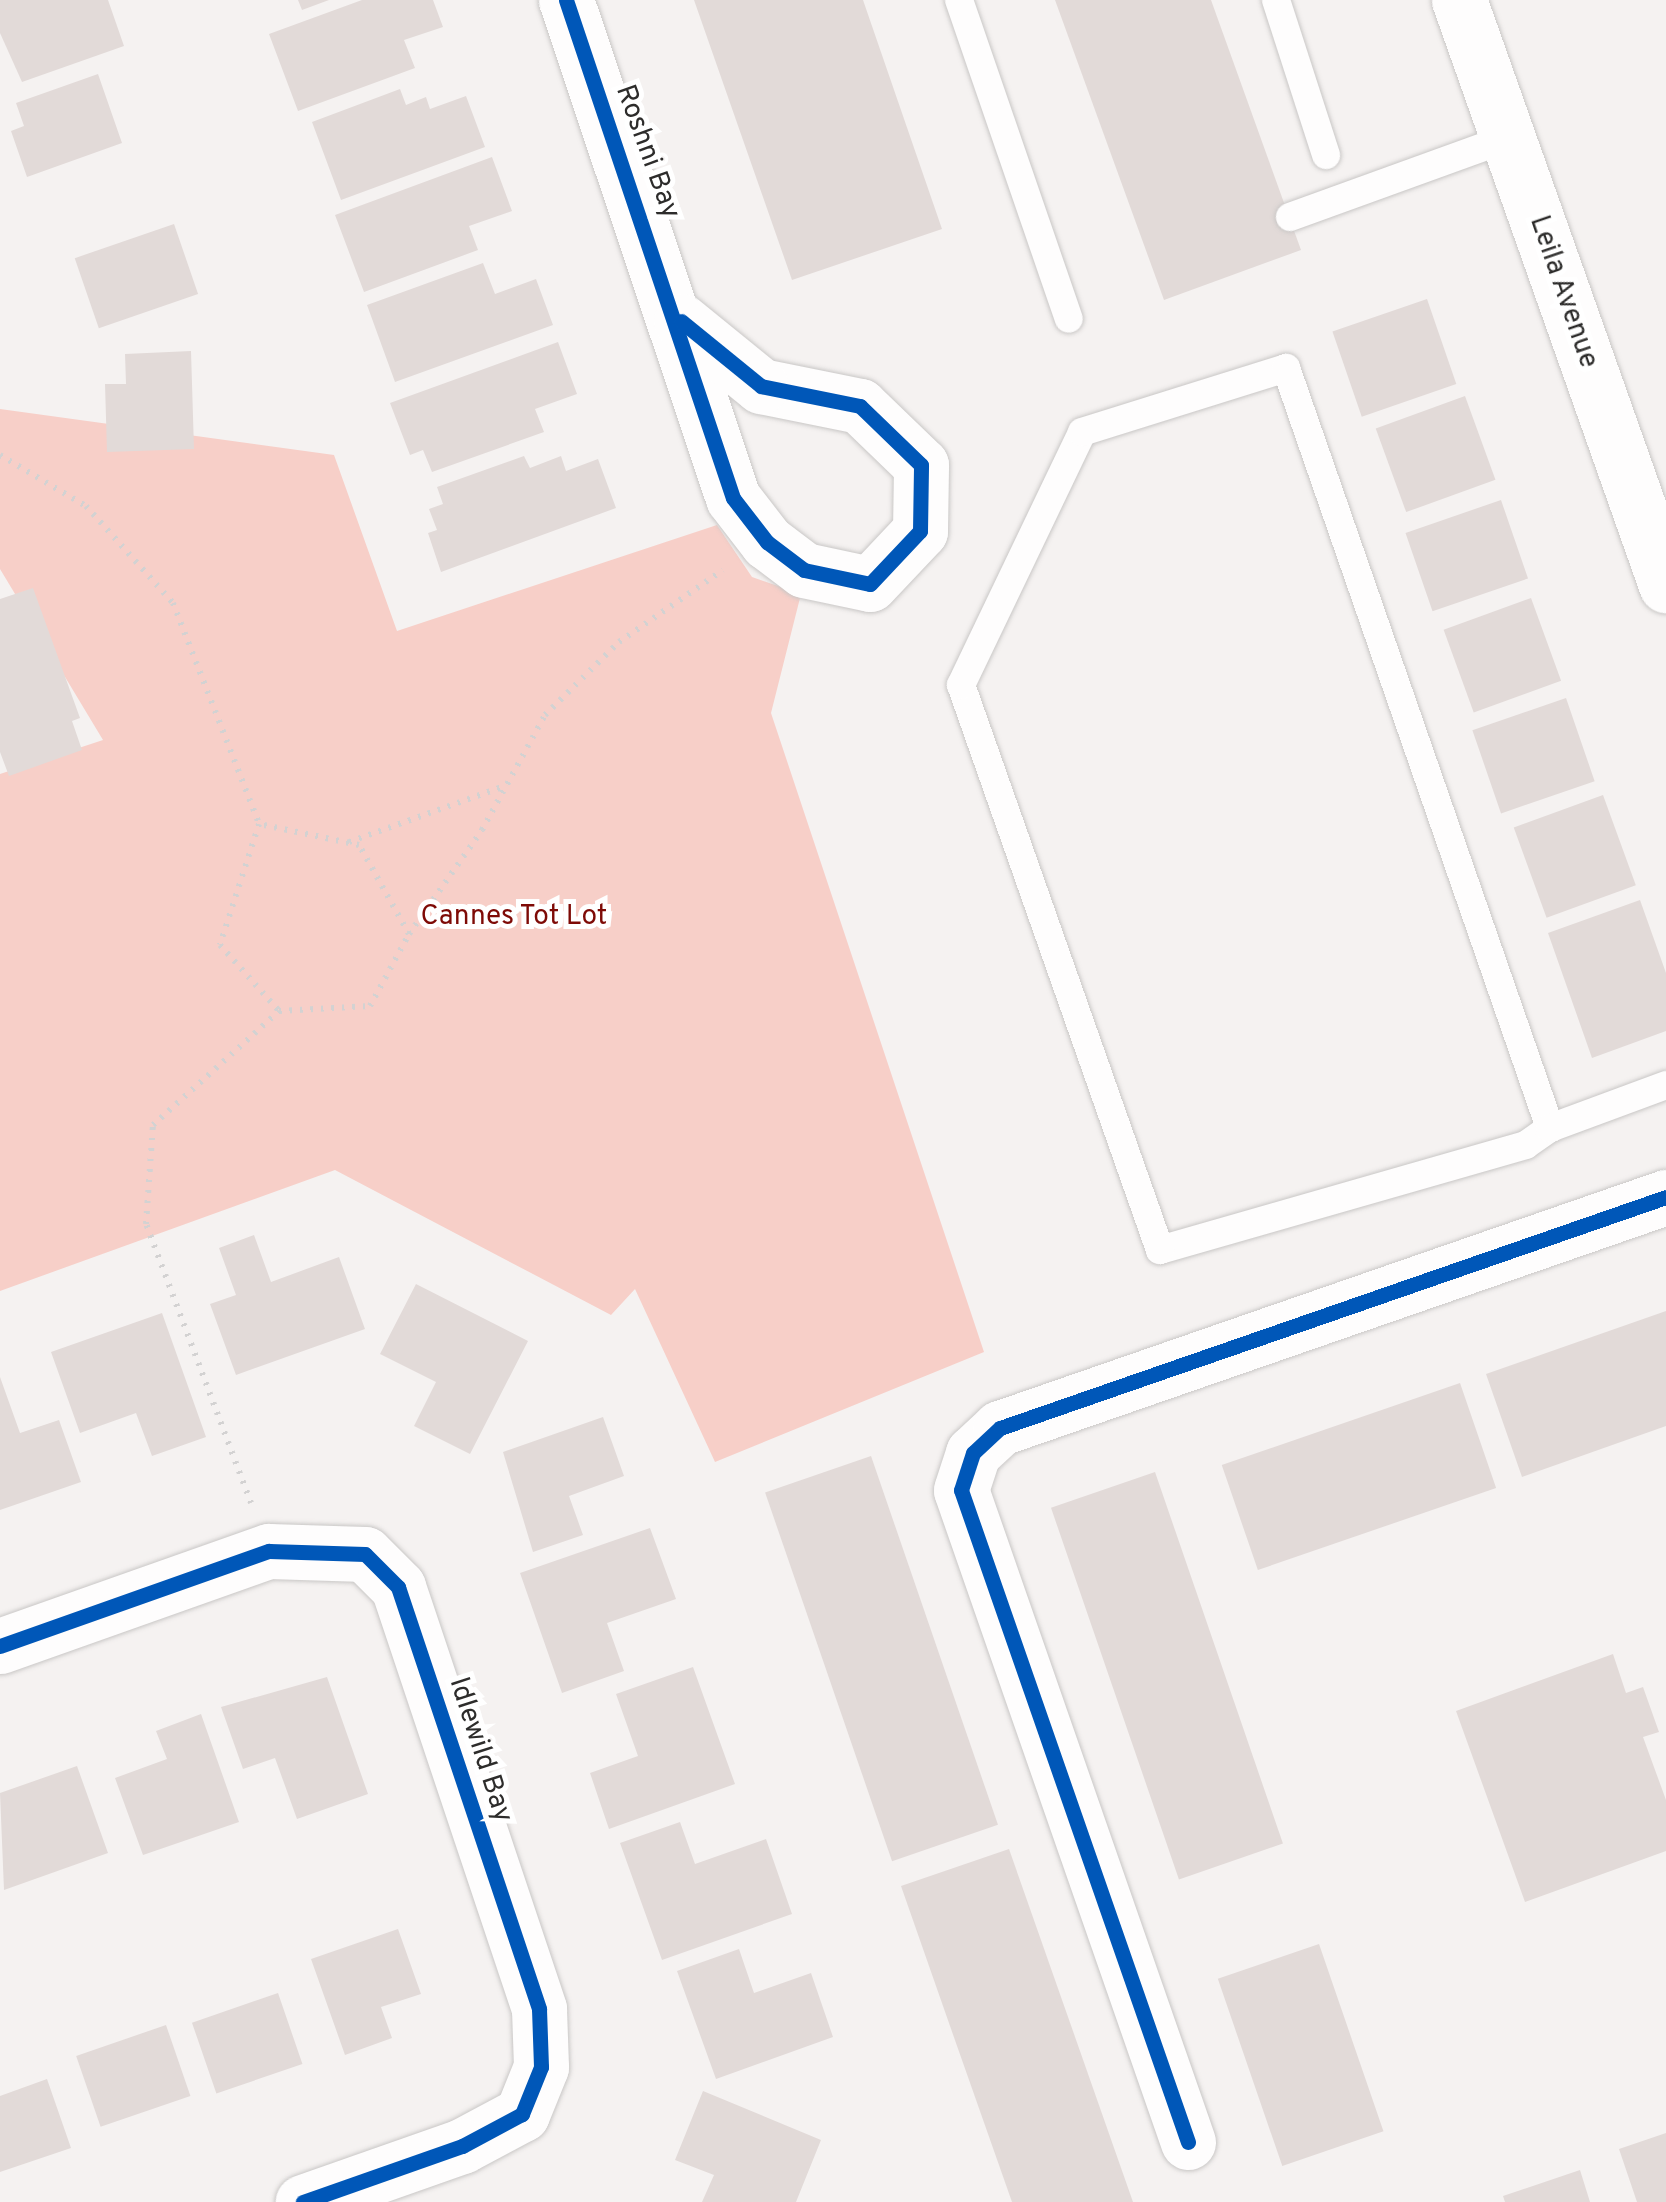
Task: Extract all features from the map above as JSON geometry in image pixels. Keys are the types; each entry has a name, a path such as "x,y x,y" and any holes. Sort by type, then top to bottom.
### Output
{"street":[{"name":"Roshni Bay","path":"566,0 681,320 733,498 766,542 804,570 870,584 920,531 921,465 860,406 761,386 681,320"},
{"name":"Leila Avenue","path":"1459,0 1666,585"},
{"path":"1188,2142 961,1490 973,1453 1000,1428 1666,1197"},
{"name":"Idlewild Bay","path":"0,1646 269,1551 365,1554 398,1587 539,2009 541,2067 522,2114 462,2146 303,2202"}],"lane":[{"path":"959,0 1069,319"},
{"path":"1276,0 1326,156"},
{"path":"1290,218 1508,138"},
{"path":"1550,1128 1286,368 1082,432 962,686 1160,1250 1526,1145 1550,1128 1666,1084"}],"path":[{"path":"0,454 86,506 174,603 259,824 220,945 278,1011"},
{"path":"269,1551 146,1224 154,1125 278,1011 370,1006 410,934 508,784 545,714 619,642 766,542"},
{"path":"348,843 508,784"},
{"path":"259,824 359,845 410,934"}],"green space":[{"name":"Cannes Tot Lot","path":"0,409 334,455 397,631 717,525 752,577 801,594 771,713 984,1352 715,1462 635,1289 611,1315 335,1170 0,1291 0,774 103,740 0,569"}],"building":[{"path":"0,0 108,0 124,46 22,82 0,33"},
{"path":"298,0 329,0 302,10"},
{"path":"362,0 433,0 443,27 404,40 415,68 298,111 269,34"},
{"path":"694,0 863,0 942,229 792,280"},
{"path":"1055,0 1211,0 1301,250 1164,300"},
{"path":"98,74 122,143 27,177 11,131 24,126 16,103"},
{"path":"400,89 406,105 426,97 430,109 466,96 485,147 341,200 312,122"},
{"path":"492,157 512,211 469,226 478,250 364,292 335,215"},
{"path":"174,224 198,294 99,328 75,258"},
{"path":"483,263 495,294 536,279 553,325 395,382 367,305"},
{"path":"1427,299 1456,384 1362,417 1332,332"},
{"path":"558,342 577,394 535,409 544,432 432,472 423,450 410,455 390,403"},
{"path":"191,351 194,449 107,452 105,384 126,384 125,354"},
{"path":"1465,396 1495,480 1406,512 1376,428"},
{"path":"524,456 530,468 561,456 566,471 598,459 616,508 441,572 428,533 437,530 429,509 443,504 437,487"},
{"path":"1501,500 1528,578 1433,611 1406,533"},
{"path":"33,588 80,718 72,721 82,750 9,776 0,752 0,599"},
{"path":"1531,598 1561,681 1474,713 1444,630"},
{"path":"1566,698 1595,781 1501,813 1472,730"},
{"path":"1603,795 1636,885 1547,918 1514,827"},
{"path":"1640,900 1666,973 1666,1031 1592,1058 1548,933"},
{"path":"254,1235 271,1282 339,1257 365,1329 236,1375 210,1304 236,1295 219,1248"},
{"path":"416,1284 528,1341 470,1454 414,1426 436,1382 380,1354"},
{"path":"1666,1311 1666,1426 1522,1477 1486,1374"},
{"path":"162,1313 206,1437 152,1456 136,1413 80,1433 51,1352"},
{"path":"0,1377 20,1433 59,1420 81,1482 0,1510"},
{"path":"1460,1383 1496,1488 1258,1570 1222,1465"},
{"path":"603,1417 624,1476 569,1496 583,1535 533,1552 503,1452"},
{"path":"871,1456 998,1825 892,1861 765,1492"},
{"path":"1155,1472 1283,1844 1179,1879 1051,1508"},
{"path":"650,1528 676,1599 607,1623 624,1671 562,1693 520,1573"},
{"path":"1613,1654 1626,1693 1643,1687 1659,1732 1643,1737 1666,1800 1666,1851 1525,1902 1456,1711"},
{"path":"693,1667 735,1784 609,1829 590,1773 638,1756 616,1694"},
{"path":"327,1677 368,1794 297,1819 275,1758 243,1769 221,1707"},
{"path":"201,1714 239,1822 143,1855 115,1778 167,1759 156,1731"},
{"path":"77,1766 108,1853 4,1890 0,1793"},
{"path":"680,1822 695,1864 766,1839 792,1914 662,1960 620,1843"},
{"path":"1009,1849 1133,2202 1012,2202 950,2026 901,1886"},
{"path":"398,1929 421,1994 381,2007 392,2038 345,2055 311,1959"},
{"path":"1319,1944 1383,2131 1282,2166 1218,1979"},
{"path":"739,1949 754,1993 811,1973 833,2037 716,2079 677,1971"},
{"path":"278,1993 302,2064 216,2094 192,2023"},
{"path":"166,2025 190,2096 101,2127 76,2056"},
{"path":"47,2079 71,2148 0,2172 0,2096"},
{"path":"703,2091 821,2140 796,2202 702,2202 714,2175 675,2160"},
{"path":"1666,2133 1666,2202 1637,2202 1619,2149"},
{"path":"1580,2170 1590,2202 1505,2202 1503,2196"}],"cycle path":[{"path":"566,0 733,498 767,542 804,570 870,584 920,531 921,465 860,406 761,386 681,321"},
{"path":"1188,2142 961,1490 973,1453 1000,1428 1666,1197"},
{"path":"0,1646 269,1551 365,1554 398,1587 539,2009 541,2067 522,2114 462,2146 303,2202"}]}
